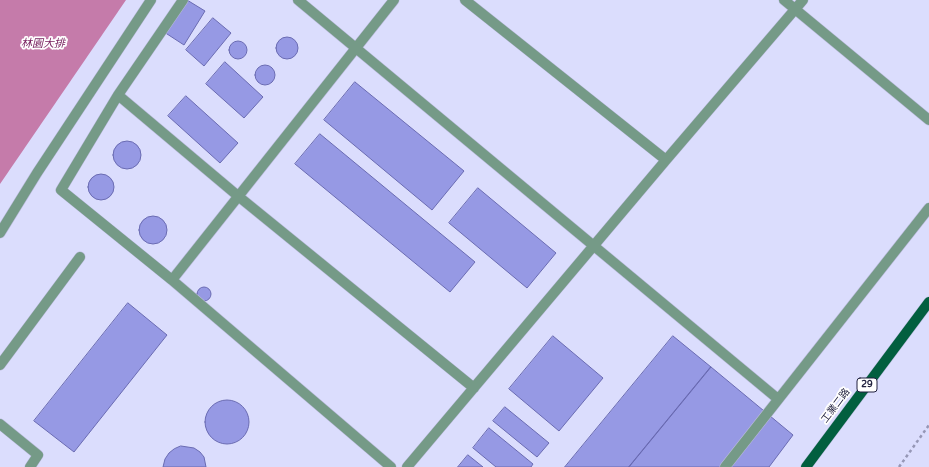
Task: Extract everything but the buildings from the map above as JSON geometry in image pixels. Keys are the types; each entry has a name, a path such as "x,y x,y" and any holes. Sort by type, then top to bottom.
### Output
{"main road":[{"name":"工業二路","path":"806,467 929,302"}],"street":[{"path":"0,233 37,173 151,0"},
{"path":"183,0 118,95 61,190 172,280 391,467"},
{"path":"298,0 778,399"},
{"path":"172,280 394,0"},
{"path":"465,0 666,160"},
{"path":"784,0 929,120"},
{"path":"407,467 803,0"},
{"path":"118,95 238,196 474,388"},
{"path":"725,467 929,208"},
{"path":"0,365 80,257"},
{"path":"0,424 38,455 30,467"}],"path":[{"path":"899,467 929,425"}],"water":[{"name":"林園大排","path":"0,0 126,0 0,184"}]}
